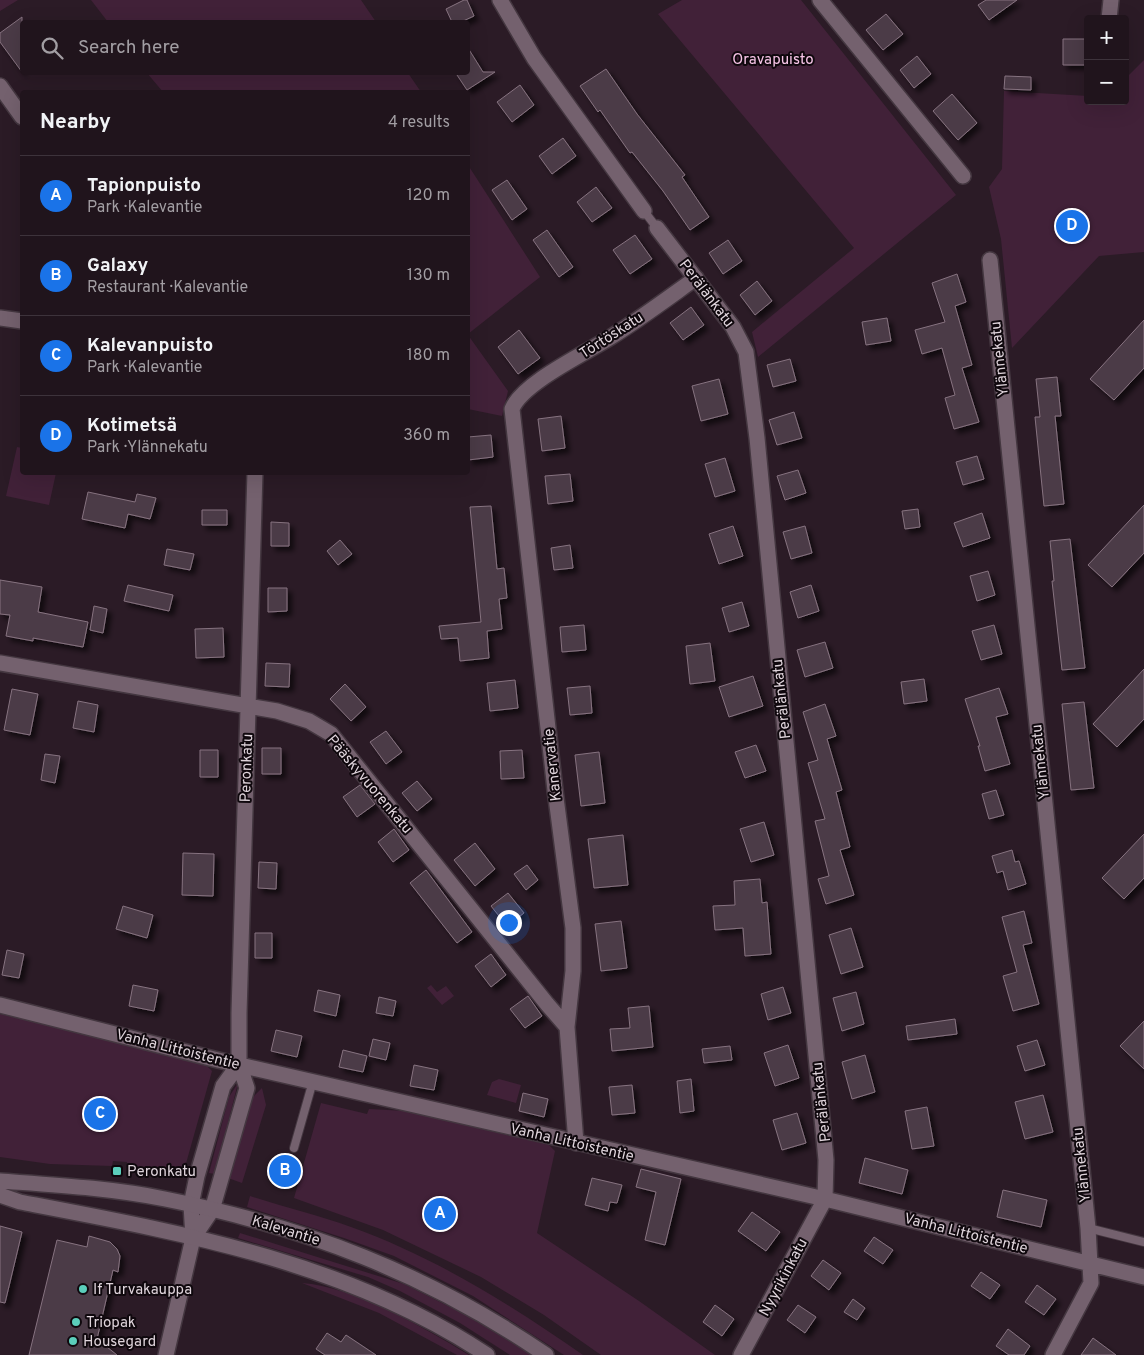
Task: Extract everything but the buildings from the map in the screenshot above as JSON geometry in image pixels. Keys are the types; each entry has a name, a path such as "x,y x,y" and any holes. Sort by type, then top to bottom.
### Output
{"street":[{"path":"500,0 534,58 644,211"},
{"path":"820,0 963,176"},
{"path":"1109,15 1111,0"},
{"path":"0,86 20,114"},
{"name":"Perälänkatu","path":"657,228 733,327 746,352 757,438 825,1150 825,1199"},
{"name":"Ylännekatu","path":"990,260 1088,1228 1090,1283 1052,1355"},
{"name":"Törtöskatu","path":"525,392 557,369 611,337 696,278"},
{"path":"0,318 20,321"},
{"name":"Kanervatie","path":"525,392 515,401 512,409 555,790 573,928 573,971 567,1027 576,1143"},
{"name":"Peronkatu","path":"193,1238 212,1210 247,1088 239,1064 247,707 255,475"},
{"name":"Pääskyvuorenkatu","path":"0,662 277,712 308,721 331,734 567,1027"},
{"name":"Vanha Littoistentie","path":"0,1005 239,1064 825,1199 1144,1277"},
{"name":"Peronkatu","path":"166,1355 193,1238 191,1205 201,1161 224,1086 239,1064"},
{"name":"Kalevantie","path":"0,1180 138,1195 212,1210 316,1238 432,1285 470,1306 546,1355"},
{"name":"Kalevantie","path":"0,1195 20,1202 193,1238 305,1267 369,1290 416,1312 487,1355"},
{"name":"Nyyrikinkatu","path":"741,1355 825,1199"}],"lane":[{"path":"644,211 657,228"},
{"path":"294,1148 313,1081"},
{"path":"1088,1228 1144,1242"}],"green space":[{"path":"0,0 18,0 0,11"},
{"path":"91,0 361,0 375,20 106,20"},
{"name":"Oravapuisto","path":"682,0 801,0 956,195 758,357 752,332 854,248 658,14"},
{"path":"1144,60 1144,252 1099,256 1012,348 1001,239 989,187 1002,169 1004,91 1084,96 1084,105 1129,105 1129,75"},
{"path":"149,75 409,75 420,90 161,90"},
{"path":"470,168 540,277 470,332"},
{"path":"470,338 508,391 502,416 470,409"},
{"path":"17,447 20,448 20,475 56,475 49,505 6,496"},
{"path":"431,985 437,992 446,986 454,996 442,1005 427,988"},
{"path":"0,1014 204,1063 212,1071 185,1167 171,1172 127,1167 127,1162 113,1161 112,1166 50,1164 0,1157"},
{"path":"499,1079 521,1085 516,1103 487,1095 492,1082"},
{"path":"238,1083 215,1174 209,1173 229,1097"},
{"path":"262,1088 266,1105 242,1183 228,1178 250,1100"},
{"path":"321,1103 367,1114 369,1109 406,1111 549,1145 555,1151 537,1233 639,1301 715,1355 601,1355 544,1315 481,1277 383,1230 294,1198"},
{"path":"250,1196 351,1227 413,1253 500,1300 583,1355 564,1355 473,1296 394,1256 247,1207"},
{"path":"240,1233 404,1284 466,1315 532,1355 510,1355 460,1323 400,1291 368,1277 238,1238"},
{"path":"302,1283 322,1286 366,1300 432,1333 469,1355 457,1355 379,1313"}],"place":[{"name":"Kotimetsä","path":"1072,226"},
{"name":"Kalevanpuisto","path":"100,1114"},
{"name":"Peronkatu","path":"117,1171"},
{"name":"Galaxy","path":"285,1171"},
{"name":"Tapionpuisto","path":"440,1214"},
{"name":"If Turvakauppa","path":"83,1289"},
{"name":"Triopak","path":"76,1322"},
{"name":"Housegard","path":"73,1341"}]}
